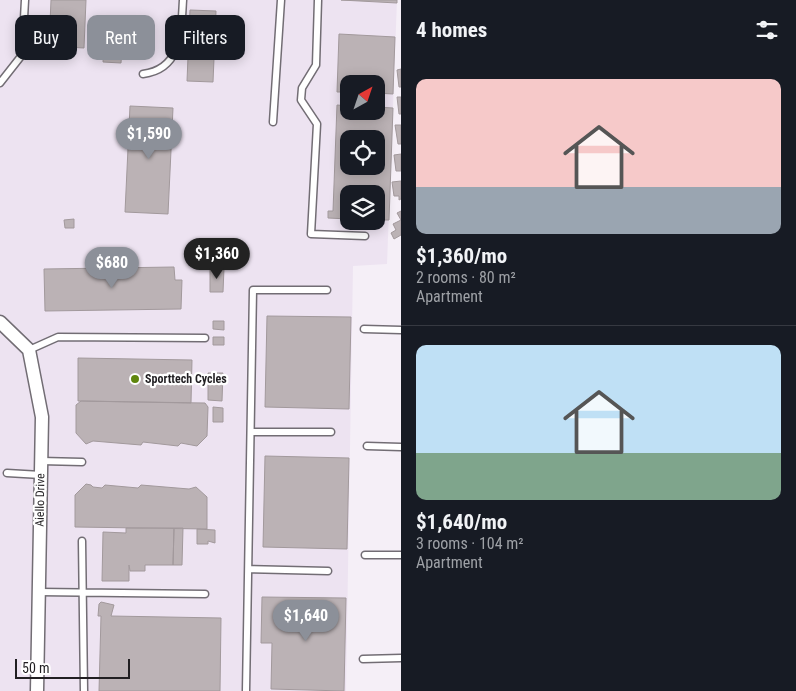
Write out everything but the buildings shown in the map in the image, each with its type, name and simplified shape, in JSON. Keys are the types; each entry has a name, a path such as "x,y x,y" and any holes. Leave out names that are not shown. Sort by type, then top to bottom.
{"street":[{"path":"0,322 29,350"},
{"name":"Aiello Drive","path":"29,350 42,417 37,691"}],"lane":[{"path":"0,82 22,55 26,0"},
{"path":"143,74 157,72 173,58 179,40 183,0"},
{"path":"273,122 281,0"},
{"path":"318,0 316,65 302,88 301,100 317,124 311,234 366,236"},
{"path":"246,691 253,290 327,290"},
{"path":"364,329 401,330"},
{"path":"29,350 58,336 205,338"},
{"path":"251,432 331,432"},
{"path":"367,446 401,446"},
{"path":"41,461 82,462"},
{"path":"7,474 41,475"},
{"path":"82,541 84,691"},
{"path":"365,555 401,555"},
{"path":"249,569 328,571"},
{"path":"39,592 205,594"},
{"path":"363,659 401,658"}],"shaded area":[{"path":"0,0 397,0 387,264 353,266 346,691 0,691"}],"place":[{"name":"Sporttech Cycles","path":"135,379"}]}
